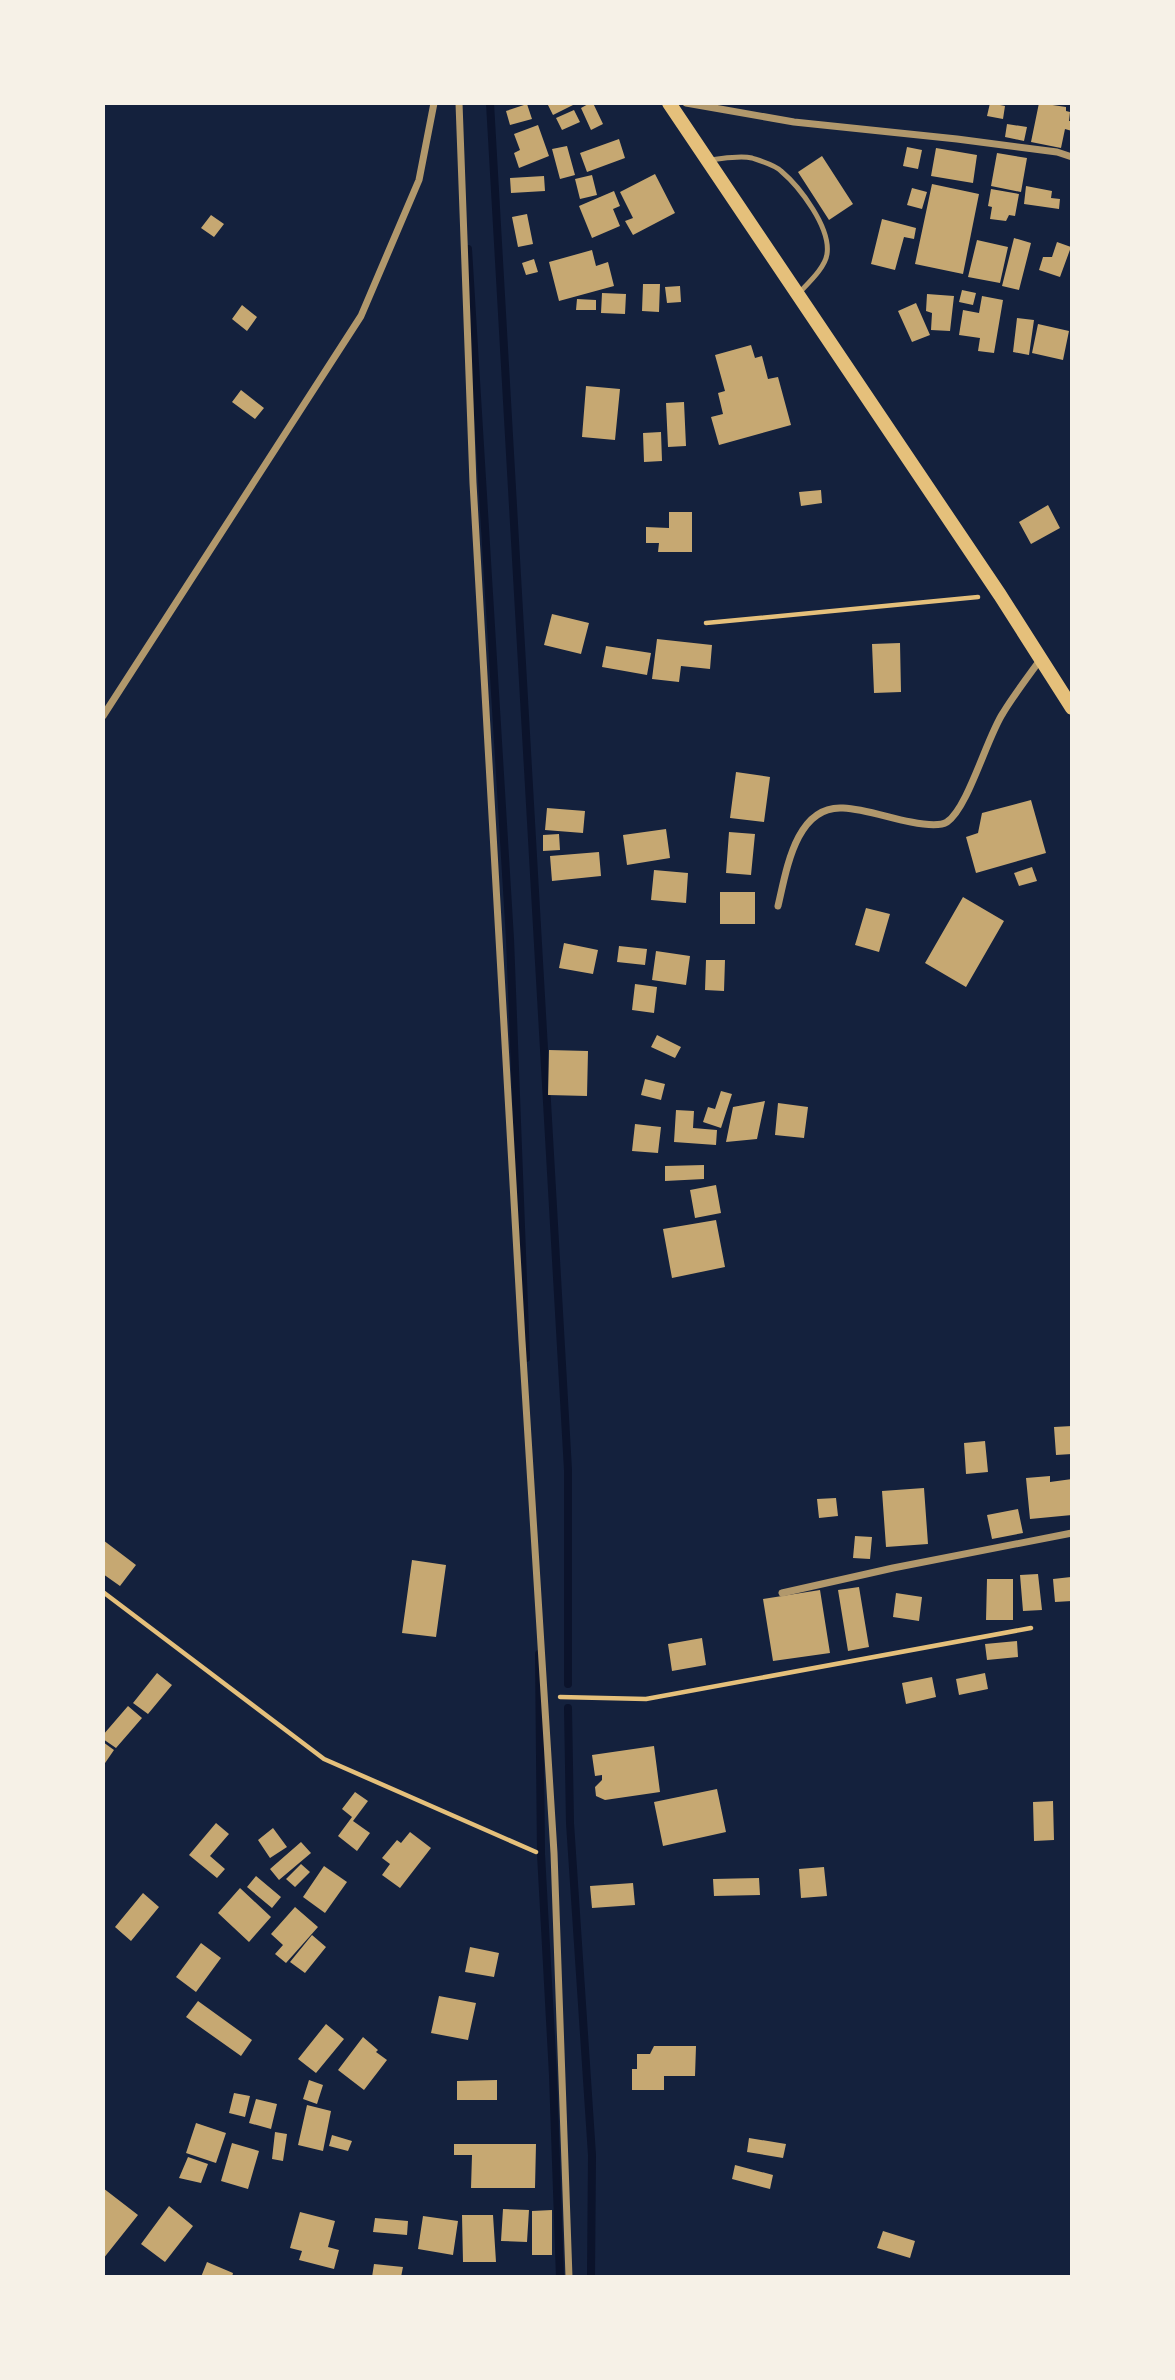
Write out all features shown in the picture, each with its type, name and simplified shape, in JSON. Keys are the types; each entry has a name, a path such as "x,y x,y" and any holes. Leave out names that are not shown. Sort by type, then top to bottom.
{"main road":[{"path":"669,103 1000,595 1072,708"}],"street":[{"path":"103,716 361,316 419,180 433,103"},
{"path":"460,103 473,483 554,1853 569,2277"},
{"path":"686,103 794,122 957,139 1057,152 1072,157"},
{"path":"778,906 792,848 803,829 819,814 842,807 919,824 944,824 950,820 961,804 1002,714 1040,660"},
{"path":"782,1593 1072,1533"}],"lane":[{"path":"706,161 738,156 752,158 780,169 817,215 826,241 827,255 816,275 797,295"}],"path":[{"path":"706,623 1000,595"},
{"path":"103,1592 324,1759 541,1854 554,1853"},
{"path":"545,1697 646,1699 1031,1628"}],"building":[{"path":"547,103 577,103 553,115"},
{"path":"593,103 603,124 591,130 581,108"},
{"path":"990,103 1005,106 1003,119 987,116"},
{"path":"1039,103 1066,107 1066,111 1070,112 1072,131 1065,129 1061,148 1031,142"},
{"path":"527,104 532,119 510,125 506,111"},
{"path":"574,110 580,122 562,130 556,118"},
{"path":"1007,124 1027,127 1024,141 1005,137"},
{"path":"538,125 549,156 519,168 514,153 520,150 514,134"},
{"path":"619,139 625,158 587,172 580,153"},
{"path":"567,146 575,175 560,179 552,149"},
{"path":"907,147 922,150 918,169 903,166"},
{"path":"936,148 977,155 973,183 931,176"},
{"path":"997,153 1027,158 1021,192 991,186"},
{"path":"822,156 853,204 829,220 798,172"},
{"path":"655,174 675,213 633,235 625,221 633,218 620,192"},
{"path":"592,175 597,195 580,199 575,179"},
{"path":"544,176 545,191 511,193 510,178"},
{"path":"932,184 979,194 963,274 915,264"},
{"path":"1026,186 1052,191 1051,198 1060,199 1059,209 1024,204"},
{"path":"912,188 927,192 922,209 907,205"},
{"path":"991,189 1019,194 1015,216 1009,215 1006,221 990,219 992,207 988,206"},
{"path":"614,191 620,206 613,209 620,226 592,238 579,206"},
{"path":"527,214 533,244 518,247 512,217"},
{"path":"211,215 224,224 214,237 201,228"},
{"path":"882,219 916,228 914,239 904,237 895,270 871,264"},
{"path":"1014,238 1031,243 1019,290 1002,286"},
{"path":"977,240 1008,247 1000,283 968,277"},
{"path":"1057,242 1071,247 1060,277 1039,270 1043,257 1052,257"},
{"path":"592,250 596,266 608,262 614,286 559,301 549,262"},
{"path":"534,259 538,272 526,275 522,263"},
{"path":"643,284 660,284 659,312 642,311"},
{"path":"680,286 681,302 667,303 665,287"},
{"path":"962,290 976,293 973,305 959,302"},
{"path":"602,293 626,294 625,314 601,313"},
{"path":"927,294 954,296 950,331 931,330 932,313 926,311"},
{"path":"982,296 1003,300 994,353 978,351 980,338 959,335 963,310 979,313"},
{"path":"577,299 596,300 596,310 576,310"},
{"path":"916,303 930,335 912,342 898,311"},
{"path":"242,305 257,317 247,331 232,319"},
{"path":"1017,318 1034,320 1029,355 1013,352"},
{"path":"1038,324 1069,331 1063,360 1032,353"},
{"path":"751,345 755,358 762,356 768,379 778,377 791,425 719,445 711,417 723,414 718,393 725,391 715,355"},
{"path":"586,386 620,389 615,440 582,437"},
{"path":"241,390 264,408 255,419 232,402"},
{"path":"684,402 686,446 668,447 666,403"},
{"path":"661,432 662,461 644,462 643,433"},
{"path":"821,490 822,503 801,506 799,492"},
{"path":"1048,505 1060,528 1031,544 1019,522"},
{"path":"669,512 692,512 692,552 658,552 659,543 646,543 646,527 669,528"},
{"path":"552,614 589,623 581,654 544,645"},
{"path":"657,639 712,645 710,669 681,666 679,682 652,679"},
{"path":"900,643 901,692 874,693 872,644"},
{"path":"606,646 651,653 647,675 602,667"},
{"path":"736,772 770,777 764,822 730,818"},
{"path":"1031,800 1046,853 976,873 966,837 978,833 982,813"},
{"path":"547,808 585,811 583,833 545,830"},
{"path":"666,829 670,858 627,865 623,835"},
{"path":"729,832 755,834 751,875 726,873"},
{"path":"559,834 560,850 543,851 543,835"},
{"path":"599,852 601,876 552,881 550,856"},
{"path":"1032,867 1037,881 1019,886 1014,873"},
{"path":"654,870 688,873 686,903 651,900"},
{"path":"720,892 755,892 755,924 720,924"},
{"path":"963,897 1004,921 966,987 925,963"},
{"path":"866,908 890,914 879,952 855,945"},
{"path":"564,943 598,950 593,974 559,968"},
{"path":"619,946 647,949 645,965 617,962"},
{"path":"656,951 690,956 686,985 652,980"},
{"path":"706,960 725,960 724,991 705,990"},
{"path":"635,984 657,987 654,1013 632,1010"},
{"path":"657,1035 681,1047 675,1058 651,1047"},
{"path":"549,1050 588,1051 587,1096 548,1095"},
{"path":"645,1079 665,1084 661,1100 641,1095"},
{"path":"721,1091 732,1094 721,1128 703,1122 708,1107 715,1109"},
{"path":"765,1101 757,1139 726,1142 733,1107"},
{"path":"778,1103 808,1107 804,1138 775,1135"},
{"path":"676,1110 694,1111 693,1128 717,1130 716,1145 674,1142"},
{"path":"635,1124 661,1127 658,1153 632,1151"},
{"path":"704,1165 704,1179 665,1181 665,1166"},
{"path":"716,1185 721,1213 695,1218 690,1190"},
{"path":"716,1220 725,1267 672,1278 663,1229"},
{"path":"1072,1426 1072,1454 1056,1455 1054,1427"},
{"path":"985,1441 988,1472 966,1474 964,1443"},
{"path":"1050,1476 1050,1482 1072,1479 1072,1515 1030,1519 1026,1478"},
{"path":"924,1488 928,1544 886,1547 882,1491"},
{"path":"836,1498 838,1516 819,1518 817,1499"},
{"path":"1018,1509 1023,1533 992,1539 987,1515"},
{"path":"855,1536 872,1537 870,1559 853,1558"},
{"path":"103,1540 136,1565 120,1586 103,1574"},
{"path":"412,1560 446,1565 436,1637 402,1633"},
{"path":"1038,1574 1042,1610 1023,1611 1020,1575"},
{"path":"1071,1577 1072,1601 1055,1602 1053,1579"},
{"path":"987,1579 1013,1579 1013,1620 986,1620"},
{"path":"859,1587 869,1647 848,1651 838,1590"},
{"path":"820,1590 830,1653 773,1661 763,1599"},
{"path":"896,1593 922,1597 919,1621 893,1617"},
{"path":"702,1638 706,1665 672,1671 668,1644"},
{"path":"1017,1641 1018,1657 987,1660 985,1644"},
{"path":"157,1673 172,1685 148,1714 133,1703"},
{"path":"985,1673 988,1689 959,1695 956,1679"},
{"path":"932,1677 936,1697 906,1704 902,1683"},
{"path":"128,1706 142,1718 116,1748 103,1739 103,1735"},
{"path":"103,1742 114,1750 103,1766"},
{"path":"654,1746 660,1792 605,1800 596,1796 595,1787 602,1780 602,1775 595,1776 592,1755"},
{"path":"717,1789 726,1832 663,1846 654,1802"},
{"path":"355,1792 368,1801 353,1821 370,1833 357,1851 338,1836 352,1817 342,1809"},
{"path":"1053,1801 1054,1840 1034,1841 1033,1802"},
{"path":"216,1823 229,1834 210,1856 225,1869 217,1878 189,1855"},
{"path":"273,1828 287,1847 270,1858 258,1840"},
{"path":"410,1832 431,1848 400,1888 382,1875 390,1864 382,1858 397,1840 401,1843"},
{"path":"301,1842 311,1853 279,1880 270,1869"},
{"path":"301,1864 310,1872 295,1887 286,1879"},
{"path":"324,1866 347,1882 325,1913 303,1897"},
{"path":"824,1867 827,1896 801,1898 799,1869"},
{"path":"256,1876 281,1897 272,1908 247,1887"},
{"path":"759,1878 760,1895 714,1896 713,1879"},
{"path":"633,1883 635,1905 592,1908 590,1886"},
{"path":"240,1888 271,1917 249,1942 218,1913"},
{"path":"143,1893 159,1907 131,1941 115,1927"},
{"path":"295,1907 318,1927 286,1963 275,1954 283,1945 271,1934"},
{"path":"312,1935 326,1947 305,1973 290,1962"},
{"path":"201,1943 221,1958 196,1992 176,1977"},
{"path":"470,1947 499,1953 494,1977 465,1972"},
{"path":"439,1996 476,2003 468,2040 431,2033"},
{"path":"198,2001 252,2040 241,2056 186,2017"},
{"path":"326,2024 344,2039 316,2073 298,2059"},
{"path":"363,2037 387,2060 364,2090 338,2070"},
{"path":"654,2046 696,2046 695,2076 664,2076 664,2090 632,2090 632,2069 637,2069 637,2054 650,2054"},
{"path":"309,2080 323,2085 317,2104 303,2099"},
{"path":"497,2080 497,2100 457,2100 457,2081"},
{"path":"234,2093 250,2096 245,2117 229,2113"},
{"path":"256,2099 277,2104 271,2129 249,2123"},
{"path":"307,2105 331,2111 323,2151 298,2145"},
{"path":"196,2123 226,2133 216,2163 186,2153"},
{"path":"275,2132 287,2134 283,2161 272,2159"},
{"path":"332,2135 352,2141 348,2151 329,2146"},
{"path":"749,2138 786,2144 783,2158 747,2152"},
{"path":"232,2143 259,2151 248,2189 221,2181"},
{"path":"454,2144 536,2144 535,2188 471,2188 472,2155 454,2155"},
{"path":"188,2157 208,2164 201,2183 179,2178"},
{"path":"735,2165 773,2175 770,2189 732,2179"},
{"path":"103,2188 138,2215 103,2259"},
{"path":"169,2206 193,2226 165,2262 141,2244"},
{"path":"503,2209 529,2210 527,2242 501,2241"},
{"path":"552,2210 552,2255 532,2255 532,2211"},
{"path":"300,2212 335,2221 328,2247 339,2250 334,2269 299,2260 302,2251 290,2248"},
{"path":"462,2215 493,2215 496,2262 463,2262"},
{"path":"423,2216 458,2221 453,2255 418,2249"},
{"path":"375,2218 408,2221 407,2235 373,2232"},
{"path":"883,2231 915,2241 910,2258 877,2248"},
{"path":"207,2262 233,2273 232,2277 201,2277"},
{"path":"374,2264 403,2267 401,2277 372,2277"}],"waterway":[{"path":"490,103 568,1470 568,1684"},
{"path":"468,249 510,939 526,1358"},
{"path":"539,1654 541,1854 560,2277"},
{"path":"568,1708 570,1823 592,2155 591,2277"}]}
